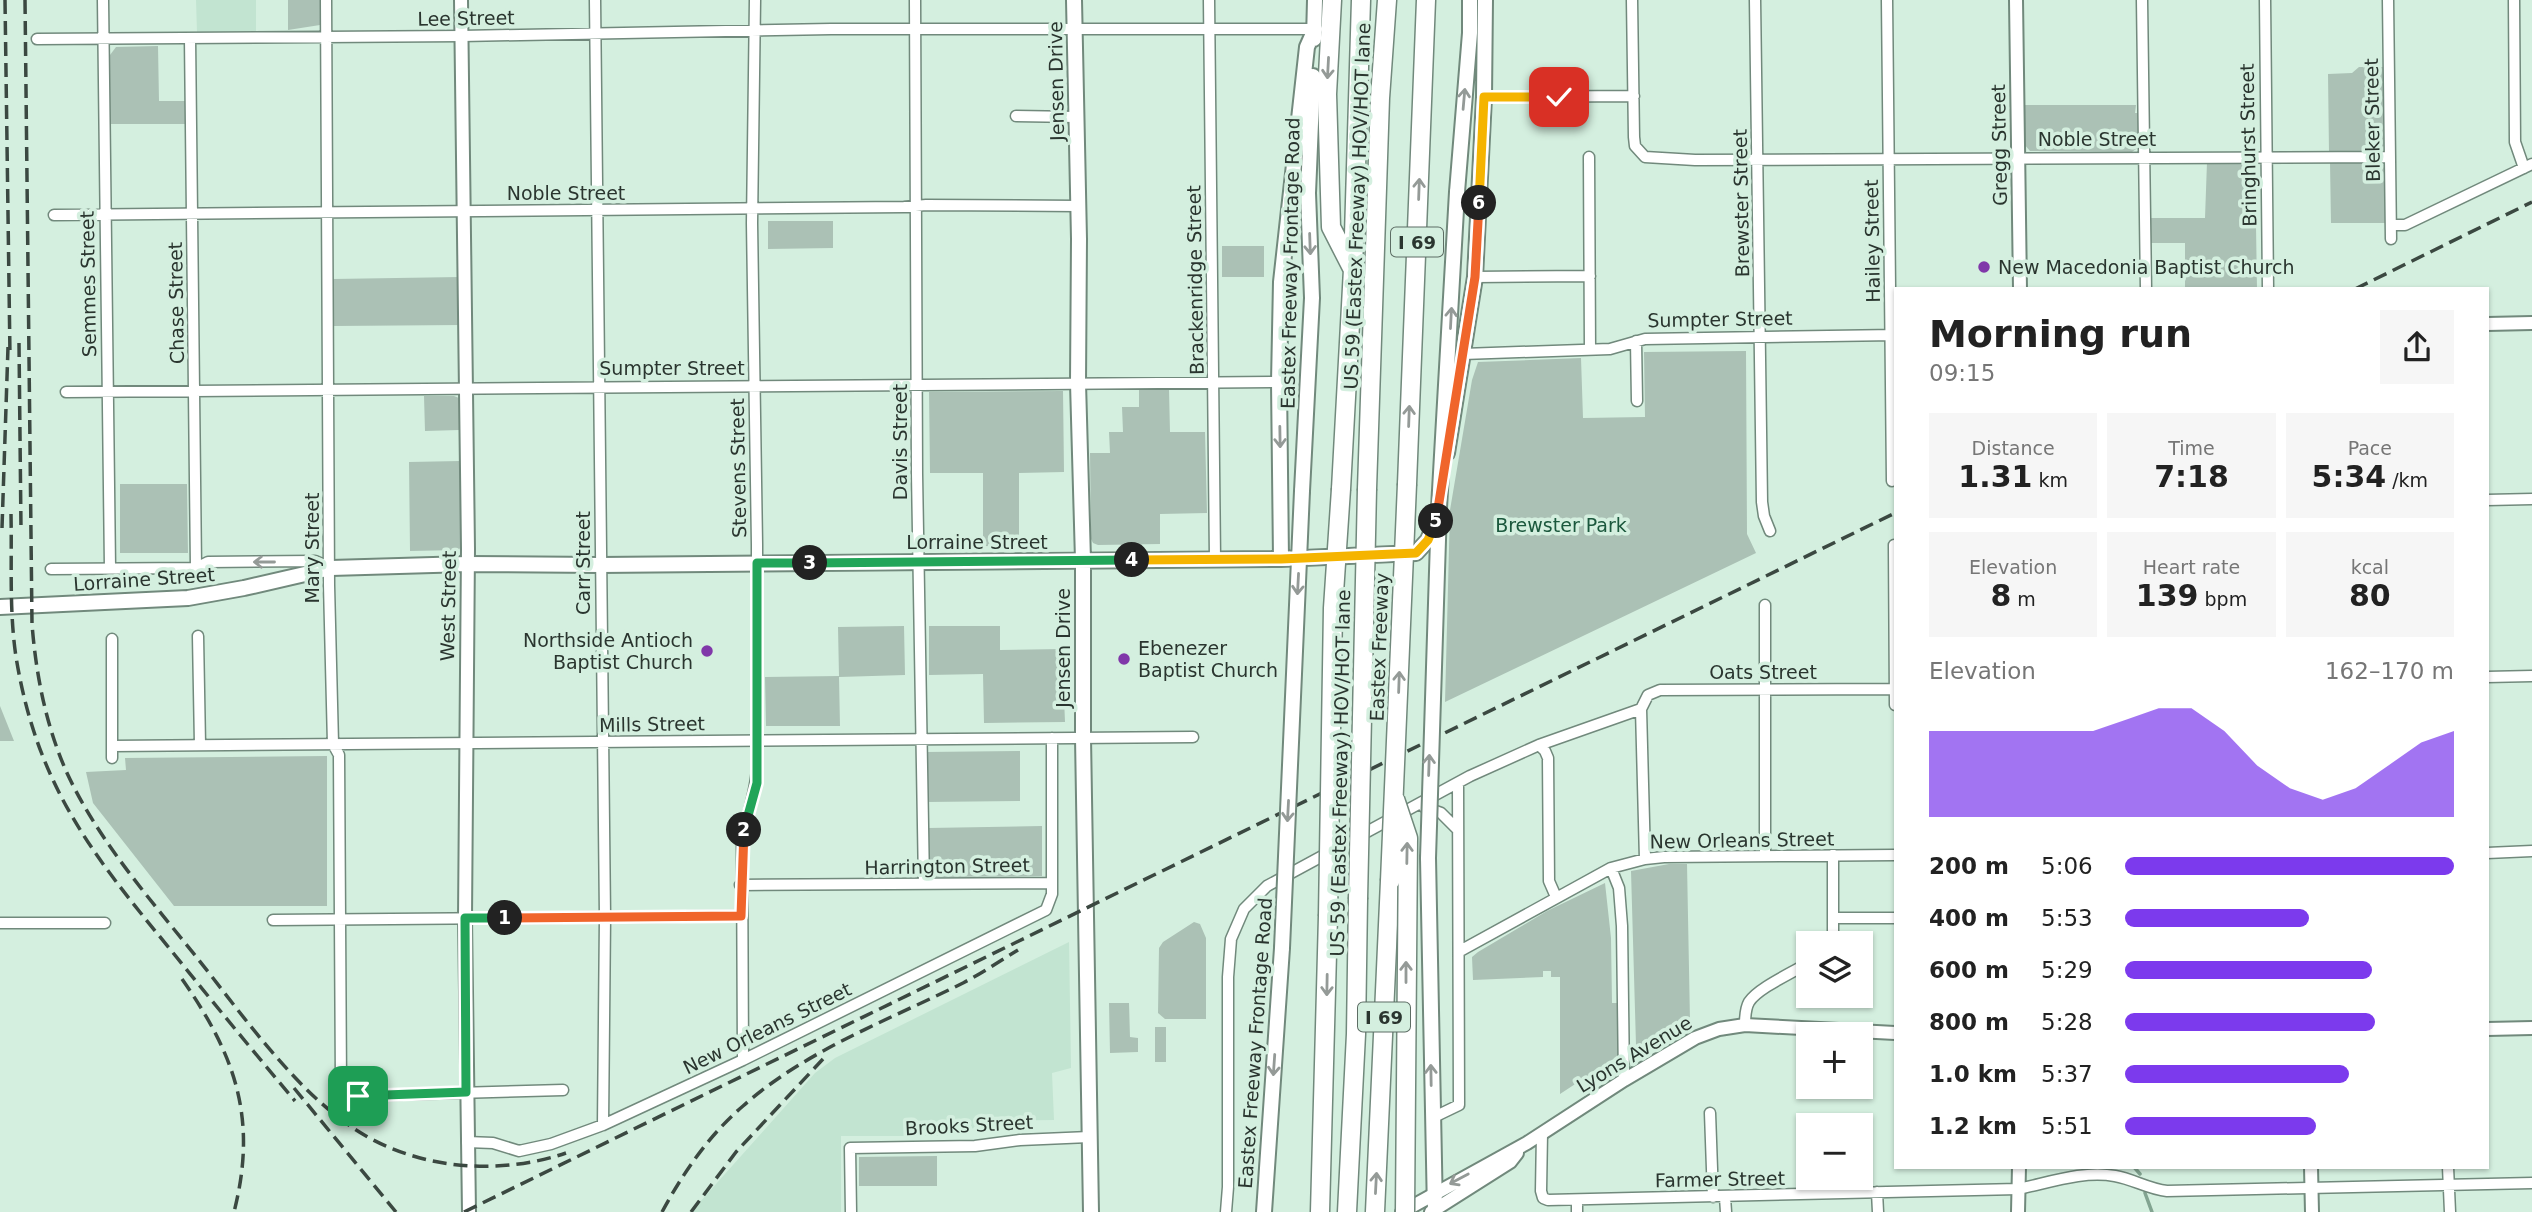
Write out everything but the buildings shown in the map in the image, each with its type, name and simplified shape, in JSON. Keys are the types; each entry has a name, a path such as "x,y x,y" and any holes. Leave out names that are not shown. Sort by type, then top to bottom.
{"highway":[{"path":"1332,0 1327,94 1331,228 1353,269"},
{"path":"1320,1212 1333,608 1353,269 1361,0"},
{"name":"US 59 (Eastex Freeway) HOV/HOT lane","path":"1347,1212 1356,1034 1367,489 1380,98 1387,0"},
{"name":"Eastex Freeway","path":"1375,1212 1395,799 1426,0"},
{"path":"1395,799 1408,838 1403,1212"}],"main road":[{"name":"Jensen Drive","path":"1074,0 1091,1212"},
{"path":"1281,559 1281,282 1307,47 1315,29 1315,0"},
{"path":"1433,1211 1428,858 1438,522 1470,0"},
{"path":"1463,354 1475,277 1484,97 1485,0"},
{"name":"Eastex Freeway Frontage Road","path":"1264,1212 1282,948 1312,298 1308,193 1315,29"},
{"name":"Lorraine Street","path":"0,607 188,598 331,568 467,564 1281,559 1416,553 1428,540 1437,519 1463,354"}],"street":[{"name":"Semmes Street","path":"103,0 110,568"},
{"name":"Mary Street","path":"326,0 328,390 333,744 339,755 341,1086 345,1093 358,1096 466,1092"},
{"name":"West Street","path":"461,0 467,388 465,918 469,1212"},
{"name":"Carr Street","path":"595,0 605,917 603,1125"},
{"name":"Stevens Street","path":"743,1060 741,845 745,821 757,783 752,209 755,0"},
{"name":"Davis Street","path":"915,0 924,884"},
{"name":"Brackenridge Street","path":"1209,0 1215,559"},
{"path":"1484,97 1633,96 1632,0"},
{"name":"Brewster Street","path":"1755,0 1762,502 1770,531"},
{"name":"Hailey Street","path":"1887,0 1893,335 1892,481"},
{"name":"Gregg Street","path":"2016,0 2020,287"},
{"path":"2142,0 2146,287"},
{"name":"Bringhurst Street","path":"2266,0 2268,287"},
{"name":"Bleker Street","path":"2388,0 2391,239"},
{"path":"2391,225 2405,225 2528,166 2515,142 2514,0"},
{"name":"Lee Street","path":"37,39 755,31 1315,29"},
{"name":"Chase Street","path":"190,38 196,568"},
{"name":"Noble Street","path":"1633,96 1634,137 1639,152 1654,159 2389,157"},
{"path":"1016,116 1076,117"},
{"path":"1589,157 1590,350"},
{"name":"Noble Street","path":"54,215 597,211 926,205 1078,206"},
{"path":"1475,277 1590,276"},
{"path":"2489,324 2532,323"},
{"name":"Sumpter Street","path":"1463,354 1610,349 1645,339 1893,335"},
{"path":"1636,341 1637,401"},
{"name":"Sumpter Street","path":"66,392 1279,382"},
{"path":"2489,500 2532,499"},
{"name":"Lorraine Street","path":"51,569 196,568 208,562 316,561 331,568"},
{"path":"1765,605 1765,855"},
{"path":"198,636 200,745"},
{"path":"112,639 112,758"},
{"path":"2489,677 2532,676"},
{"name":"Oats Street","path":"1539,745 1641,709 1648,695 1660,690 1894,689"},
{"path":"1641,709 1645,859"},
{"name":"Mills Street","path":"112,746 1193,737"},
{"name":"Harrington Street","path":"740,885 1052,883 1052,738"},
{"path":"1539,745 1548,758 1549,881 1556,897"},
{"name":"Eastex Freeway Frontage Road","path":"1226,1212 1228,977 1231,939 1244,909 1267,886 1458,784 1539,745"},
{"path":"1432,1118 1459,1105 1458,784"},
{"path":"1418,805 1441,813 1458,830"},
{"path":"2489,853 2532,851"},
{"path":"1833,855 1833,931"},
{"name":"New Orleans Street","path":"1460,951 1611,868 1645,859 1894,855"},
{"path":"1611,868 1619,888 1622,926 1623,1080"},
{"name":"New Orleans Street","path":"467,1142 493,1143 519,1151 551,1144 603,1125 743,1060 1046,910 1052,894 1052,883"},
{"path":"273,920 741,916"},
{"path":"1834,918 1894,918"},
{"path":"0,923 105,923"},
{"path":"1745,1025 1749,1002 1760,992 1796,970"},
{"name":"Lyons Avenue","path":"1403,1212 1527,1143 1623,1080 1695,1038 1719,1029 1745,1025 1894,1033"},
{"path":"2489,1029 2532,1028"},
{"path":"466,1092 563,1090"},
{"path":"1710,1113 1713,1197"},
{"name":"Farmer Street","path":"1542,1133 1543,1198 1548,1200 2018,1189 2092,1175 2114,1176 2167,1191 2532,1183"},
{"name":"Brooks Street","path":"851,1212 850,1148 975,1146 1020,1140 1089,1137"},
{"name":"Lyons Avenue","path":"1433,1211 1510,1162 1527,1143"},
{"path":"2018,1212 2019,1169"},
{"path":"2311,1169 2312,1212"},
{"path":"2448,1169 2450,1212"},
{"path":"1877,1192 1878,1212"},
{"path":"1725,1197 1726,1212"},
{"path":"1577,1200 1577,1212"}],"shaded area":[{"path":"196,0 256,0 256,32 197,32"},
{"path":"1069,942 1071,1068 1052,1073 1054,1120 989,1121 967,1131 953,1132 946,1136 841,1136 841,1212 691,1212 815,1073 835,1058"}],"green space":[{"path":"288,0 321,0 320,25 288,30"},
{"path":"158,46 159,101 187,101 186,124 109,124 110,55 116,47"},
{"path":"2359,67 2383,67 2384,146 2376,153 2329,153 2328,74 2352,73"},
{"path":"2023,105 2136,105 2135,113 2139,113 2140,146 2132,152 2030,151 2024,144"},
{"path":"2207,162 2255,162 2257,287 2185,287 2185,243 2150,243 2150,218 2205,218"},
{"path":"2330,162 2380,162 2384,165 2386,223 2331,223"},
{"path":"768,221 833,221 833,248 768,249"},
{"path":"1222,246 1264,246 1264,277 1222,277"},
{"path":"460,277 461,325 334,326 333,279"},
{"name":"Brewster Park","path":"1746,351 1747,534 1756,553 1445,702 1450,510 1472,380 1478,362 1581,358 1583,418 1645,417 1644,352"},
{"path":"1139,390 1169,390 1170,432 1205,432 1207,513 1160,514 1160,544 1098,545 1091,539 1090,453 1110,453 1109,432 1123,432 1122,407 1139,407"},
{"path":"1063,391 1064,472 1019,473 1019,547 983,546 983,473 930,473 929,392"},
{"path":"424,396 459,398 459,430 425,431"},
{"path":"460,461 459,550 410,551 409,462"},
{"path":"120,484 187,484 188,553 120,553"},
{"path":"904,626 905,675 839,677 840,726 766,726 765,677 839,676 838,627"},
{"path":"929,626 1000,626 1000,650 1062,649 1065,722 984,723 983,674 929,675"},
{"path":"0,706 14,741 0,741"},
{"path":"1020,751 1020,801 927,802 926,752"},
{"path":"327,756 327,906 174,906 93,803 86,772 126,770 125,758"},
{"path":"1042,826 1042,876 931,877 928,873 928,828"},
{"path":"1669,864 1687,864 1690,1021 1657,1041 1636,1045 1631,871"},
{"path":"1605,883 1611,938 1612,1003 1617,1003 1618,1056 1560,1094 1560,977 1551,977 1551,971 1543,971 1543,977 1473,980 1472,957 1547,911"},
{"path":"1194,922 1200,924 1206,938 1206,1019 1165,1019 1158,1013 1159,948 1163,942"},
{"path":"1109,1003 1129,1003 1130,1037 1138,1038 1138,1052 1110,1053"},
{"path":"1155,1027 1166,1027 1166,1062 1155,1062"},
{"path":"937,1156 937,1186 859,1186 859,1157"}],"waterway":[{"path":"2136,1169 2140,1174"},
{"path":"2145,1193 2152,1212"}],"railway":[{"path":"5,0 10,356"},
{"path":"25,0 32,624 43,700 67,773 94,823 144,892 275,1056 319,1101 342,1120 389,1147 413,1156 464,1166 516,1164 566,1153"},
{"path":"2359,287 2532,202"},
{"path":"19,343 21,528"},
{"path":"2,528 8,347"},
{"path":"464,1212 1894,513"},
{"path":"11,514 12,603 16,657 25,702 53,780 71,815 116,881 295,1101"},
{"path":"662,1212 708,1142 731,1117 768,1086 821,1052 963,983 1018,950"},
{"path":"182,979 216,1034 237,1089 243,1147 241,1178 234,1212"},
{"path":"691,1212 736,1152 823,1059"},
{"path":"294,1088 396,1212"}],"place":[{"name":"New Macedonia Baptist Church","path":"1984,267"},
{"name":"Northside Antioch Baptist Church","path":"707,651"},
{"name":"Ebenezer Baptist Church","path":"1124,659"}],"route":[{"path":"358,1096 466,1092 465,918 741,916 741,845 745,821 757,783 757,563 1281,559 1416,553 1428,540 1437,519 1475,277 1484,97 1559,97"}]}
